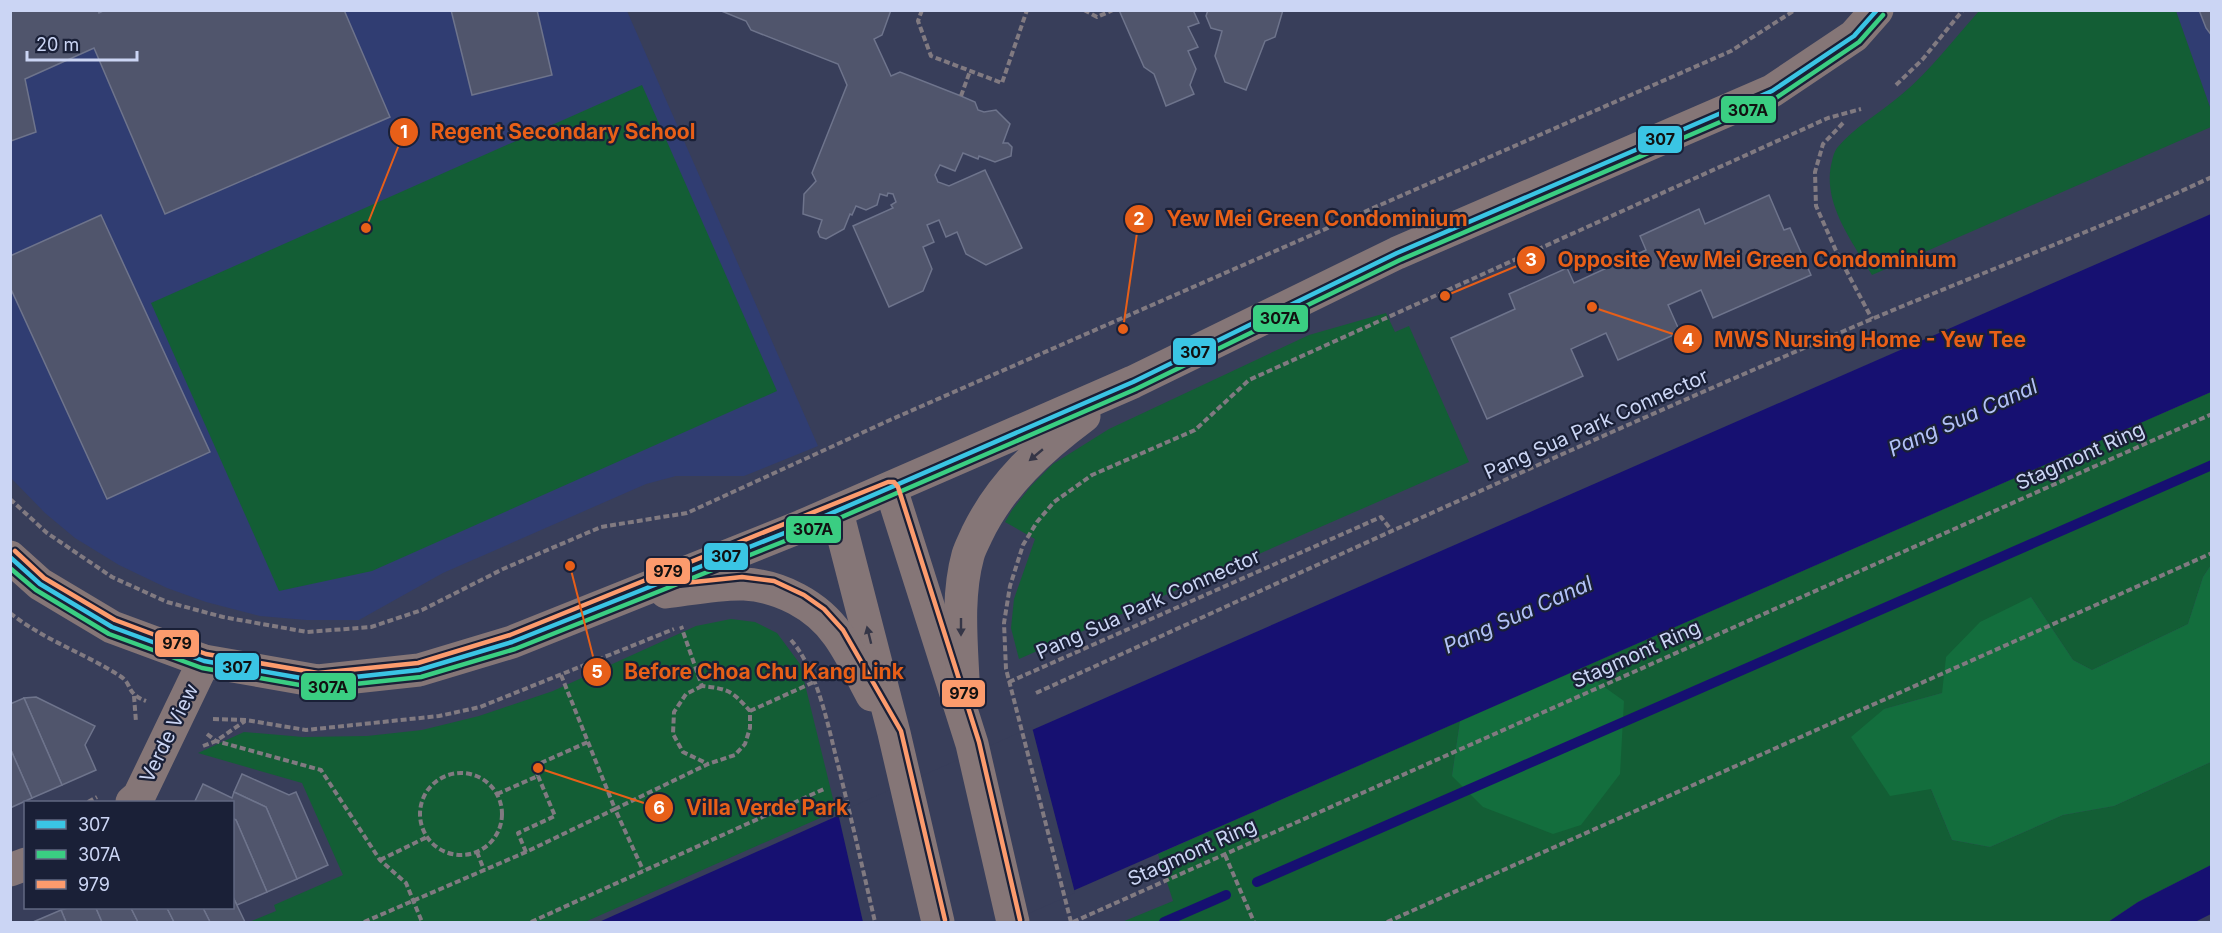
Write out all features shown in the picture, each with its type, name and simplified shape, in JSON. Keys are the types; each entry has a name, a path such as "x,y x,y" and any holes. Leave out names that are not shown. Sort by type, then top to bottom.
{"street":[{"path":"10,557 40,584 112,627 204,661 318,681 419,670 512,642 837,512 1133,382 1397,253 1772,91 1854,36 1877,10"},
{"path":"968,733 961,627 962,588 968,553 981,525 997,499 1025,465 1063,432 1133,382"},
{"path":"891,489 968,733 1013,922"},
{"path":"837,512 894,732 938,922"},
{"path":"626,597 742,584 772,588 800,601 820,615 837,634 894,732"},
{"name":"Verde View","path":"133,801 139,795 204,661"}],"path":[{"path":"922,10 918,21 931,56 1002,83 1027,10"},
{"path":"1084,10 1097,17 1113,10"},
{"path":"10,499 47,533 112,577 158,598 223,617 307,632 371,627 422,610 503,569 600,527 687,513 890,420 1731,51 1795,10"},
{"path":"1896,85 1922,60 1963,10"},
{"path":"961,96 970,71"},
{"path":"1072,922 1006,669 1004,623 1010,586 1023,545 1037,522 1054,502 1092,475 1195,430 1249,380 1828,118 1861,109"},
{"path":"1843,123 1823,144 1815,172 1816,206 1837,253 1872,319"},
{"name":"Pang Sua Park Connector","path":"1036,693 1392,531 1872,319 2156,203 2211,177"},
{"name":"Stagmont Ring","path":"1072,922 2211,414"},
{"name":"Pang Sua Park Connector","path":"1009,682 1381,517 1392,531"},
{"path":"1387,922 2211,552"},
{"path":"10,613 31,629 123,677 134,696 180,713 216,741 321,770 380,860 405,884 422,922"},
{"path":"681,626 702,686"},
{"path":"788,637 804,659 829,729 875,922"},
{"path":"561,675 643,870"},
{"path":"750,711 814,682"},
{"path":"364,922 526,852 708,764 735,755 745,744 750,728 750,711 739,698 726,689 702,686 686,694 674,712 674,734 683,753 708,764"},
{"path":"195,749 216,741 246,720"},
{"path":"526,852 518,833 555,816 534,766 588,742"},
{"path":"467,773 484,780 497,794 502,810 500,828 491,843 477,852 459,855 441,850 427,837 421,819 423,800 432,784 448,774 467,773"},
{"path":"497,794 538,777"},
{"path":"531,922 824,789"},
{"path":"380,860 427,837"},
{"path":"477,852 484,870"},
{"path":"1225,855 1254,922"}],"shaded area":[{"path":"10,11 627,11 818,446 744,476 676,476 646,484 443,573 359,620 306,620 260,616 206,602 167,588 119,565 75,538 45,513 11,478"},
{"path":"2176,11 2211,11 2211,110"}],"green space":[{"path":"1979,11 2176,11 2211,110 2211,127 1872,275 1840,221 1835,206 1830,176 1834,153 1851,133 1922,76"},
{"path":"642,85 777,391 372,571 279,591 151,303"},
{"path":"1386,313 1395,332 1409,326 1469,462 1019,659 1011,628 1014,599 1035,539 1005,522 1031,486 1053,464 1109,429 1309,335"},
{"path":"2211,392 2211,565 2203,577 2188,624 2092,670 2073,660 2031,597 1942,693 1884,709 1931,789 1952,840 1990,847 2063,815 2114,806 2211,762 2211,865 2138,902 2108,922 1122,922 1173,901 1158,854 1460,721 1452,776 1624,702 1579,669"},
{"path":"2211,565 2211,762 2114,806 2063,815 1990,847 1952,840 1931,789 1890,796 1851,737 1884,709 1942,693 1946,657 1980,622 2031,597 2073,660 2092,670 2188,624 2203,577"},
{"path":"731,619 755,622 777,633 800,664 836,811 585,922 249,922 276,911 274,905 343,875 302,783 198,753 244,732 303,737 367,736 422,730 479,716 553,691 696,626"},
{"path":"1579,669 1624,701 1620,774 1581,825 1553,834 1483,807 1452,776 1460,721"}],"water":[{"name":"Pang Sua Canal","path":"2211,214 2211,392 1002,922 599,922 945,768"},
{"path":"2211,865 2211,914 2195,922 2108,922 2138,902"}],"pier":[{"path":"1032,727 1075,893 1010,922 863,922 838,813"}],"building":[{"path":"10,10 98,10 99,13 105,10 344,10 390,117 165,214 94,48 25,79 36,132 11,141"},
{"path":"451,10 537,10 552,75 472,95"},
{"path":"719,10 891,10 882,35 874,39 891,76 900,72 975,102 978,110 984,112 996,110 1010,124 1003,143 1008,143 1012,147 1011,156 995,162 963,153 955,171 940,165 935,175 938,182 949,186 985,170 1022,248 986,265 966,254 957,232 946,237 939,220 927,225 934,242 923,247 932,269 923,291 889,307 853,226 893,208 891,205 896,202 893,194 888,193 887,196 880,194 877,205 866,210 856,206 844,229 826,239 820,237 818,232 822,220 803,214 804,194 816,181 812,173 847,85 838,64 751,30 746,21"},
{"path":"1119,10 1193,10 1199,23 1188,27 1198,47 1188,51 1196,69 1190,85 1194,94 1166,106 1154,74 1144,67"},
{"path":"1208,10 1283,10 1275,37 1265,41 1246,90 1225,82 1215,56 1222,31 1211,28 1206,16"},
{"path":"2199,10 2212,10 2212,36 2206,28"},
{"path":"1769,195 1784,230 1790,228 1811,275 1713,318 1701,290 1668,305 1680,332 1618,360 1606,333 1571,349 1583,376 1487,419 1451,338 1515,309 1509,294 1567,268 1574,283 1646,250 1640,236 1699,209 1705,224"},
{"path":"101,215 210,452 107,499 10,287 10,256"},
{"path":"36,697 95,726 85,745 96,770 62,785 24,698"},
{"path":"24,698 62,785 32,798 10,748 10,704"},
{"path":"10,748 32,798 10,808"},
{"path":"242,774 289,795 296,792 328,865 297,879 266,807 234,792"},
{"path":"203,784 232,798 234,792 266,807 297,879 267,892 234,819 234,801 195,801"},
{"path":"234,819 267,892 237,905 234,899"},
{"path":"234,899 245,922 210,922 204,909 234,909"},
{"path":"96,909 102,922 66,922 61,910"},
{"path":"96,909 132,909 138,922 102,922"},
{"path":"132,909 168,909 174,922 138,922"},
{"path":"168,909 204,909 210,922 174,922"},
{"path":"61,910 66,922 33,922"}],"waterway":[{"path":"1257,882 2212,465"},
{"path":"1164,922 1226,895"}],"transit line":[{"name":"307","path":"10,557 40,584 112,627 204,661 318,681 419,670 512,642 802,526 1133,382 1397,253 1772,91 1854,36 1877,10"},
{"name":"307A","path":"10,568 36,590 109,634 202,668 317,688 421,677 515,649 805,533 1136,389 1400,260 1776,98 1859,42 1883,15"},
{"name":"979","path":"15,551 44,578 115,620 206,654 318,673 418,663 510,635 888,482 894,482 898,487 979,742 1020,920"},
{"name":"979","path":"675,584 742,577 774,581 804,595 824,609 843,630 901,731 945,920"}],"place":[{"name":"Regent Secondary School","path":"366,228"},
{"name":"Opposite Yew Mei Green Condominium","path":"1445,296"},
{"name":"MWS Nursing Home - Yew Tee","path":"1592,307"},
{"name":"Yew Mei Green Condominium","path":"1123,329"},
{"name":"Before Choa Chu Kang Link","path":"570,566"},
{"name":"Villa Verde Park","path":"538,768"}]}
